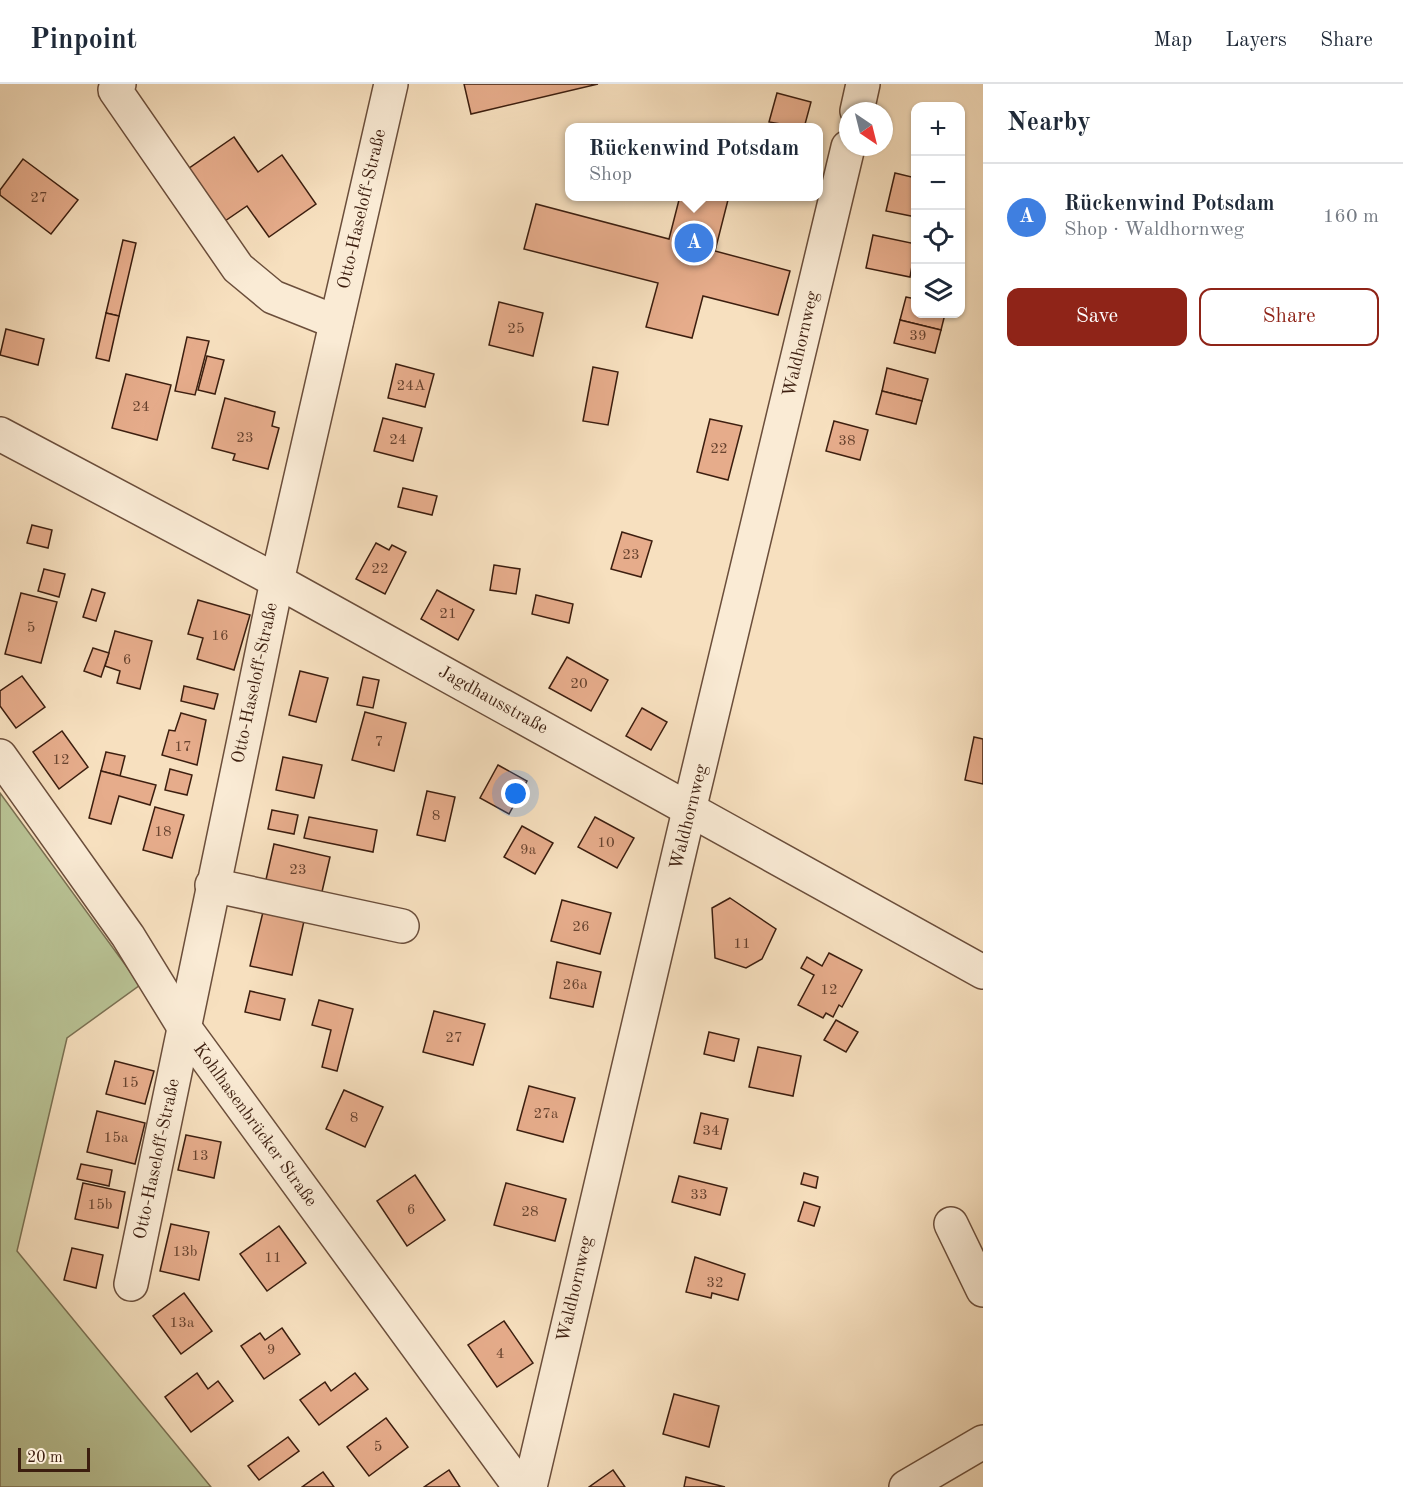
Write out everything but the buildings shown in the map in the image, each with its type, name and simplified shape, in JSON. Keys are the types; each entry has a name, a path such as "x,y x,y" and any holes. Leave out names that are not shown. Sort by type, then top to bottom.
{"street":[{"path":"119,84 114,90 238,268 273,297 336,322"},
{"name":"Otto-Haseloff-Straße","path":"131,1284 276,581 391,84"},
{"path":"859,102 863,84"},
{"name":"Waldhornweg","path":"530,1487 619,1098 691,809 846,156"},
{"name":"Jagdhausstraße","path":"0,434 276,581 983,972"},
{"name":"Kohlhasenbrücker Straße","path":"0,756 128,936 184,1027 519,1487"},
{"path":"212,885 402,926"},
{"path":"951,1224 983,1290"},
{"path":"906,1487 983,1442"}],"green space":[{"path":"0,793 140,985 67,1038 17,1251 211,1487 0,1487"}],"place":[{"name":"Rückenwind Potsdam","path":"694,243"}]}
